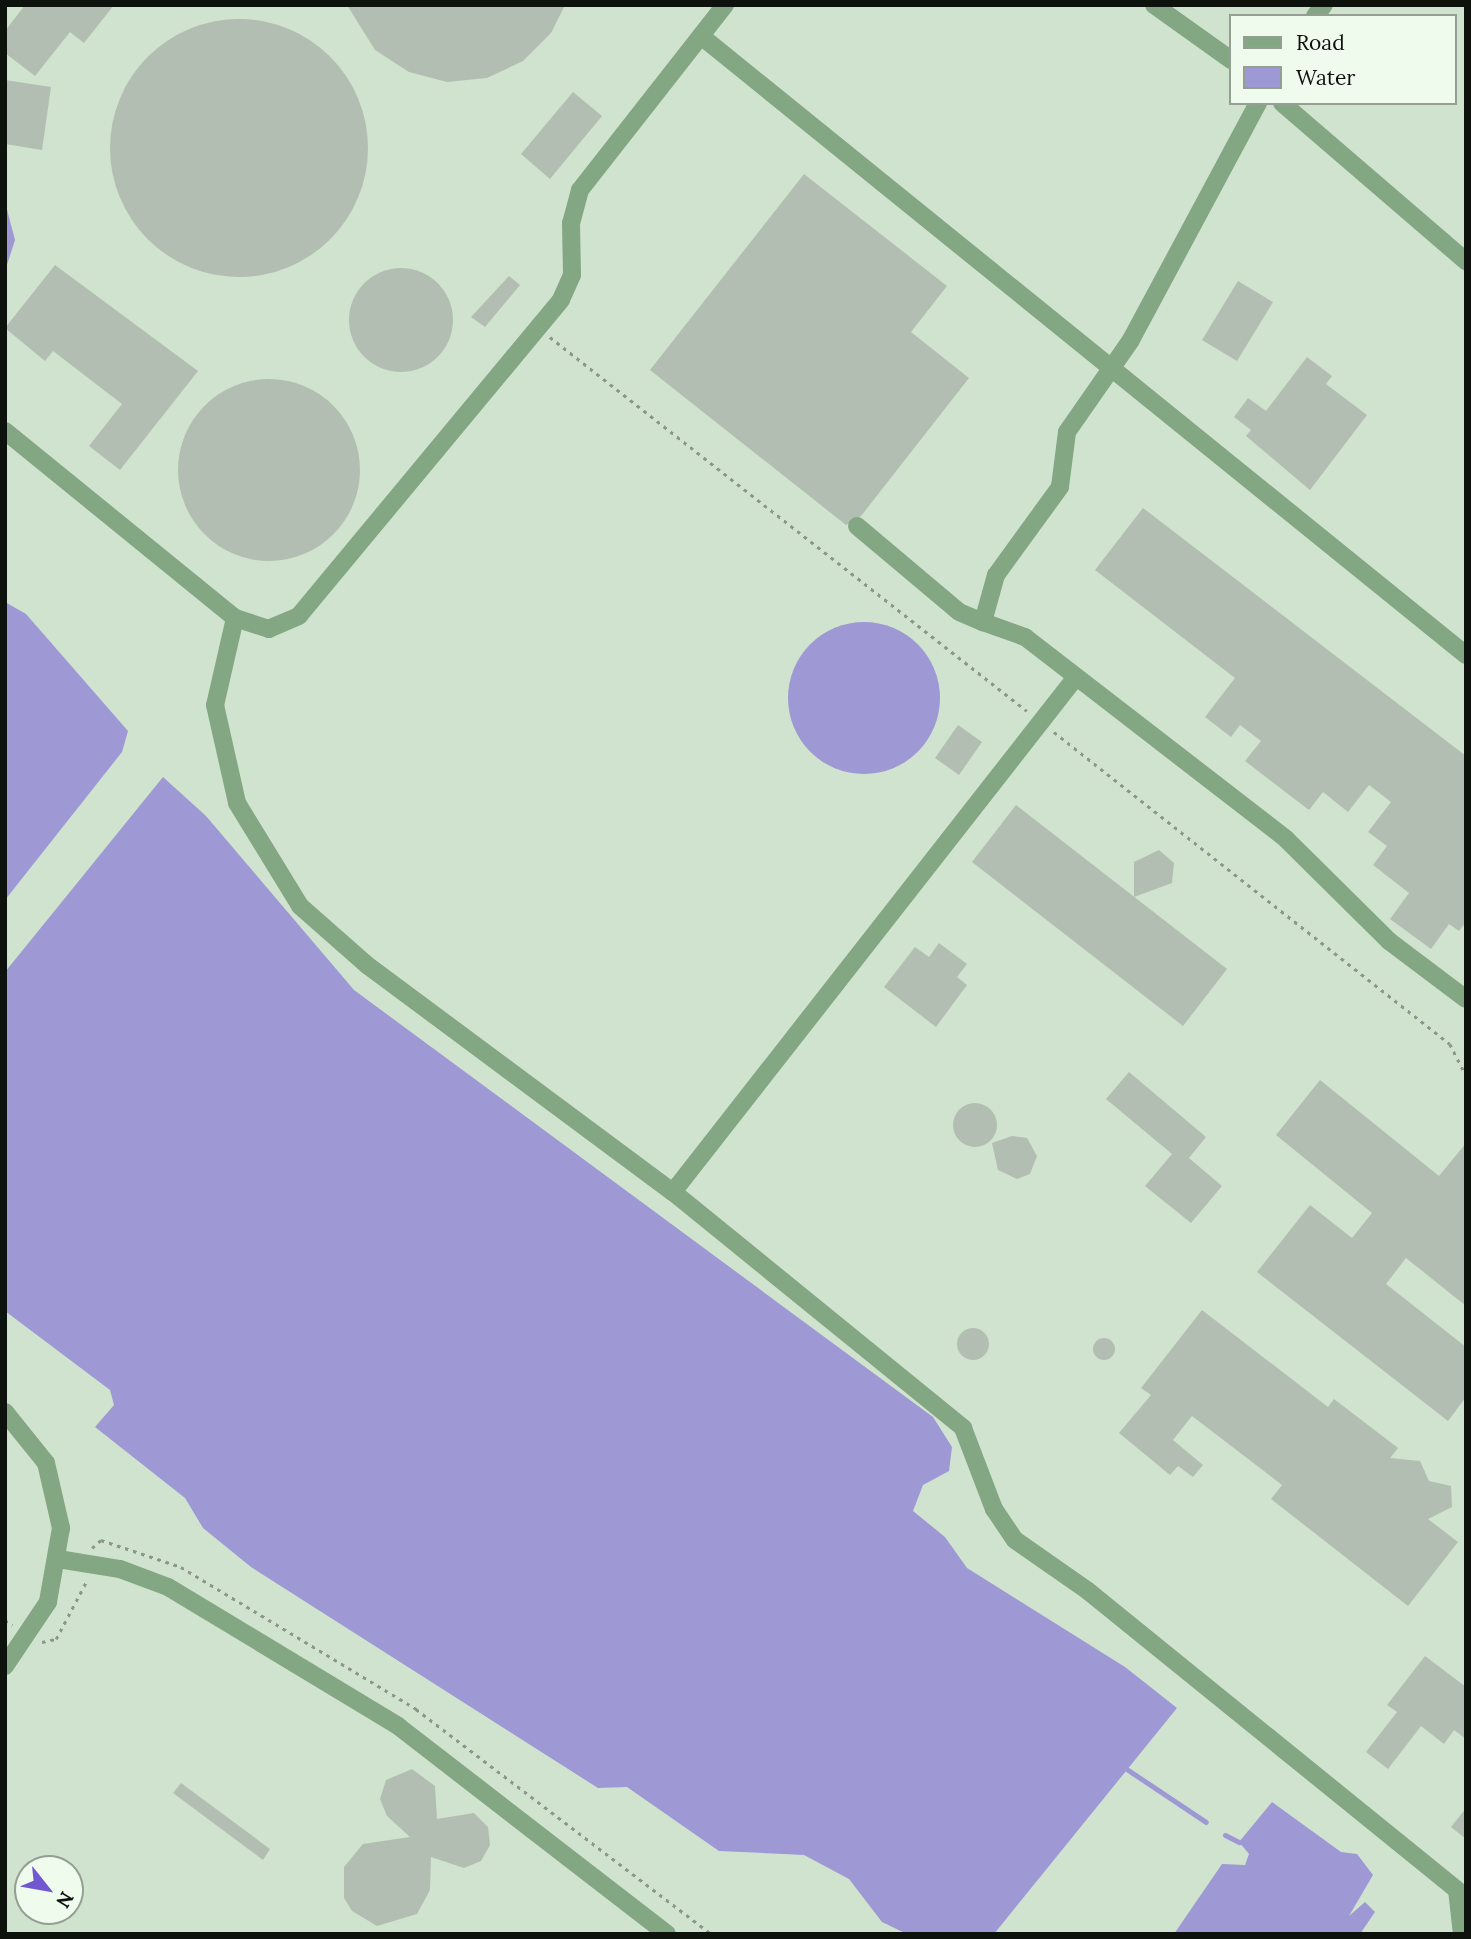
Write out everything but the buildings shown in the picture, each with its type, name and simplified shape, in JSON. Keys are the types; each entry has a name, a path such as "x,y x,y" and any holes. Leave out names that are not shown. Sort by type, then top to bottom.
{"street":[{"path":"5,431 235,618 269,629 299,615 570,286 571,223 580,190 725,5"},
{"path":"1154,5 1230,59"},
{"path":"701,36 1115,366 1466,655"},
{"path":"983,622 996,575 1060,487 1067,432 1115,366 1257,105"},
{"path":"1285,105 1466,261"},
{"path":"857,526 959,612 1025,638 1286,839 1389,941 1466,999"},
{"path":"235,618 216,681 222,754 251,834 300,905 367,965 673,1192 963,1428 994,1509 1015,1540 1088,1591 1457,1890 1462,1934"},
{"path":"673,1192 1076,677"},
{"path":"5,1412 37,1448 52,1480 58,1559 48,1602 5,1665"},
{"path":"58,1559 120,1569 168,1587 398,1726 667,1934"}],"path":[{"path":"537,328 1450,1044 1466,1076"}],"shaded area":[{"path":"5,5 1466,5 1466,1934 5,1934"}],"water":[{"path":"5,202 15,240 5,271"},
{"path":"5,602 26,614 128,731 122,752 5,900"},
{"path":"864,622 893,628 918,644 934,669 940,698 934,727 918,752 893,768 864,774 835,768 810,752 794,727 788,698 794,669 810,644 835,628"},
{"path":"163,777 206,816 354,990 933,1417 952,1447 949,1471 923,1485 913,1511 945,1537 967,1568 1125,1667 1177,1708 994,1934 907,1934 882,1922 849,1879 804,1855 719,1851 627,1787 598,1788 251,1567 203,1528 185,1498 95,1427 114,1405 110,1390 5,1311 5,972"},
{"path":"1272,1802 1341,1852 1357,1854 1373,1875 1349,1916 1365,1902 1375,1912 1360,1934 1174,1934 1222,1864 1245,1865 1249,1854 1239,1842"}],"waterway":[{"path":"1125,1768 1206,1822"},
{"path":"1225,1835 1239,1842"}]}
